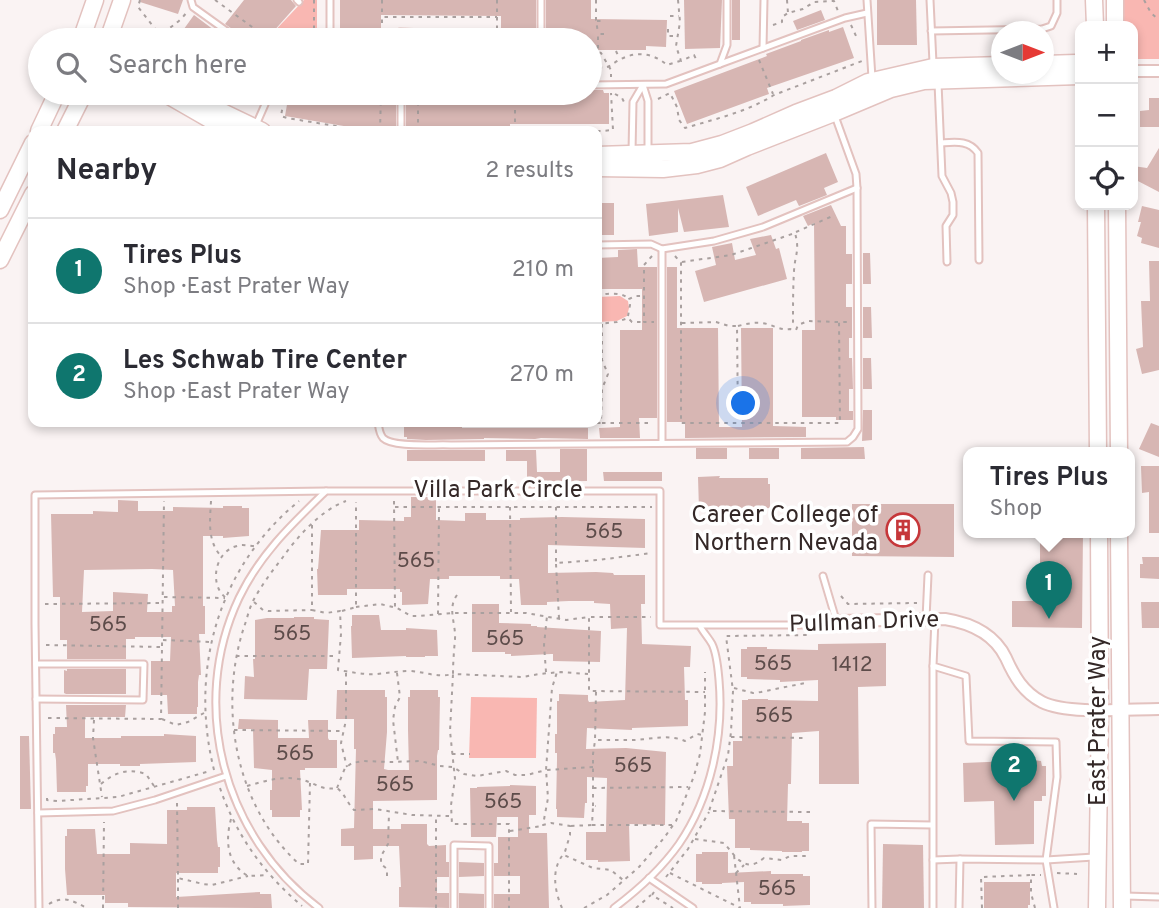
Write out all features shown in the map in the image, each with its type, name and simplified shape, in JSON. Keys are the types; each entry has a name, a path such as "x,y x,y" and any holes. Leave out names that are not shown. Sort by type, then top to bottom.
{"street":[{"path":"89,28 95,0"},
{"path":"112,28 122,0"},
{"path":"1094,0 1094,21"},
{"path":"1115,0 1115,21"},
{"path":"1054,64 1075,64"},
{"path":"602,155 642,159 663,169 697,165 720,159 891,89 924,81 936,74 991,66"},
{"path":"1138,71 1159,71"},
{"path":"602,167 692,152 722,144 867,75 1075,76"},
{"path":"41,126 51,105"},
{"path":"68,126 78,105"},
{"path":"185,105 221,126"},
{"path":"209,105 249,126"},
{"path":"0,210 28,154"},
{"path":"0,260 28,204"},
{"path":"1096,210 1098,447"},
{"path":"1116,210 1119,447"},
{"name":"East Prater Way","path":"1097,908 1099,538"},
{"name":"East Prater Way","path":"1119,538 1122,902"},
{"name":"Pullman Drive","path":"814,630 837,621 959,621 985,633 1000,648 1019,684 1041,702 1066,709 1159,709"}],"lane":[{"path":"330,0 330,28"},
{"path":"541,0 541,28"},
{"path":"720,64 727,45 727,0"},
{"path":"763,48 764,0"},
{"path":"867,0 867,75"},
{"path":"930,0 942,176 953,202 953,215 946,226 947,262"},
{"path":"931,31 1042,29 1051,26 1057,13 1058,0"},
{"path":"192,3 224,28"},
{"path":"602,85 666,84 867,12"},
{"path":"642,159 648,101 643,85"},
{"path":"642,159 633,102 643,85"},
{"path":"258,126 266,105"},
{"path":"401,105 401,126"},
{"path":"379,427 380,435 386,440 398,443 451,445 847,442 853,438 858,429 857,188 856,174 834,113"},
{"path":"941,143 962,142 972,146 978,153 979,260"},
{"path":"602,244 651,244 663,248 714,241 763,227 857,188"},
{"path":"662,443 663,248"},
{"path":"39,908 35,495 326,491"},
{"path":"319,908 300,894 268,859 240,811 226,776 217,735 216,679 229,621 244,589 266,553 290,524 326,491"},
{"name":"Villa Park Circle","path":"326,491 660,491 660,625 699,626"},
{"path":"928,575 927,603 931,619 933,666 933,908"},
{"path":"823,576 837,621"},
{"path":"614,908 649,878 677,846 708,786 717,744 720,696 713,645 699,626"},
{"name":"Pullman Drive","path":"699,626 814,630"},
{"path":"36,664 144,664 143,700 36,699"},
{"path":"933,666 965,676 969,741 1056,742 1057,777 1046,860 1054,908"},
{"path":"38,813 113,811 226,776"},
{"path":"872,908 871,824 932,825"},
{"path":"454,908 454,845 489,846 489,908"},
{"path":"933,860 1097,857"},
{"path":"959,908 960,859"},
{"path":"649,878 693,908"},
{"path":"1122,902 1159,897"}],"path":[{"path":"140,0 138,7 155,28"},
{"path":"216,0 254,28"},
{"path":"314,0 314,28"},
{"path":"382,0 382,28"},
{"path":"497,0 497,28"},
{"path":"596,0 597,28"},
{"path":"678,0 680,16 676,46 681,61"},
{"path":"787,0 788,13"},
{"path":"1144,0 1151,13 1159,20"},
{"path":"773,26 782,22 782,16 803,9 813,1 836,1 838,12"},
{"path":"822,1 824,6"},
{"path":"169,28 182,19 192,3"},
{"path":"670,16 680,16"},
{"path":"382,17 497,17"},
{"path":"591,23 604,21"},
{"path":"851,24 856,36 862,37"},
{"path":"668,29 668,36 676,36"},
{"path":"616,51 620,59"},
{"path":"756,51 774,95"},
{"path":"862,53 867,75"},
{"path":"602,67 609,67 620,59 640,54 650,54 667,65 694,55 699,65"},
{"path":"602,55 609,67"},
{"path":"654,103 670,93 677,107 678,120 685,128 746,109 774,95 863,61"},
{"path":"602,131 613,130 611,85"},
{"path":"611,93 622,98 624,111"},
{"path":"283,105 281,116 336,126"},
{"path":"380,126 381,105"},
{"path":"418,105 418,126"},
{"path":"515,105 515,126"},
{"path":"644,322 644,265 663,248 681,262 731,255 835,215"},
{"path":"790,329 793,322 794,265 798,252 794,233"},
{"path":"681,262 681,423 840,423 839,322"},
{"path":"602,295 625,295 630,305 628,318"},
{"path":"629,299 644,296"},
{"path":"628,318 638,323 662,322"},
{"path":"602,324 628,318"},
{"path":"681,323 716,322 737,326 761,323 784,330 796,330 798,325 808,321 857,321"},
{"path":"793,322 798,325"},
{"path":"737,326 738,423"},
{"path":"602,360 608,374 602,387"},
{"path":"602,423 662,423"},
{"path":"356,497 356,607"},
{"path":"161,719 164,498"},
{"path":"211,498 210,532 216,551 222,557"},
{"path":"47,788 47,800 103,799 214,770 206,733 205,713 206,670 211,642 226,598 240,569 280,516 303,498"},
{"path":"310,783 308,864 299,864 269,831 246,786 233,730 232,702 236,656 253,601 265,580 293,542 312,524 348,500"},
{"path":"395,607 394,507 653,507"},
{"path":"438,614 439,507"},
{"path":"510,507 511,613"},
{"path":"556,507 559,618"},
{"path":"312,524 312,610"},
{"path":"226,598 216,586 216,574 222,557 228,549 236,546 255,546"},
{"path":"556,563 653,552"},
{"path":"457,595 452,601 455,636 450,731 454,779 452,824 509,824 509,908"},
{"path":"841,596 848,604 927,603"},
{"path":"163,597 226,598"},
{"path":"253,601 268,611 326,612 380,604 395,607 411,616 511,613 566,620 589,617 653,617"},
{"path":"44,604 163,603"},
{"path":"340,611 338,670 375,674 397,671 430,673 442,677 453,674 523,677 546,673 589,674"},
{"path":"546,673 544,645 547,616"},
{"path":"589,617 589,691 705,692"},
{"path":"810,812 709,811 728,755 730,737 733,687 726,636 814,630"},
{"path":"162,640 211,642"},
{"path":"44,664 45,645 162,647"},
{"path":"236,656 339,656"},
{"path":"346,671 346,720 341,743 347,767"},
{"path":"397,671 400,697 393,720 398,762"},
{"path":"543,825 548,798 546,770 552,688 557,673"},
{"path":"584,908 624,881 673,825 700,754 705,673"},
{"path":"733,687 754,693 805,683"},
{"path":"592,825 596,691"},
{"path":"46,699 46,718 161,719 176,725 205,713"},
{"path":"94,719 93,738 103,799"},
{"path":"233,730 344,731"},
{"path":"595,740 676,737 685,741 697,734 703,734"},
{"path":"730,737 806,738"},
{"path":"451,754 470,754"},
{"path":"337,788 347,767 363,761 420,761 453,767 464,774 477,776 506,771 515,775 527,775 546,770 593,767"},
{"path":"100,785 120,772 128,771 146,774 155,787"},
{"path":"246,786 277,778 300,779 327,790 337,788 344,793 347,803 354,810 375,809 412,815 451,816"},
{"path":"217,780 232,818 251,852 283,890 304,908"},
{"path":"593,788 689,787"},
{"path":"177,802 178,908"},
{"path":"387,876 387,869 381,864 381,856 387,844 389,811"},
{"path":"436,816 436,908"},
{"path":"232,818 227,843 230,854 235,865 248,876"},
{"path":"103,908 104,819"},
{"path":"509,831 551,823 575,827 673,825"},
{"path":"562,908 557,898 555,872 559,859 564,855 570,826"},
{"path":"694,839 724,843 745,865"},
{"path":"564,855 593,867 611,870 624,881"},
{"path":"734,855 740,908"},
{"path":"736,873 745,865 754,864 764,858 782,860 790,856 807,856"},
{"path":"670,873 740,908"},
{"path":"982,908 981,877 1077,874"},
{"path":"178,878 212,885 248,876 270,875"},
{"path":"1031,875 1031,893 1035,908"},
{"path":"636,908 659,886"},
{"path":"652,895 673,908"},
{"path":"48,908 48,905 61,899 87,908"}],"shaded area":[{"path":"304,0 317,0 317,28 277,28"},
{"path":"1121,0 1159,0 1159,59 1138,59 1138,21 1121,21"},
{"path":"620,296 628,301 627,316 617,321 602,322 602,297"},
{"path":"471,697 537,698 536,758 469,758"}],"building":[{"path":"183,0 178,14 140,2"},
{"path":"244,0 291,0 296,6 276,28 231,28 225,24"},
{"path":"340,0 536,0 536,28 501,28 501,16 381,15 381,28 340,28"},
{"path":"546,0 591,0 591,19 667,20 666,47 602,50 602,28 546,28"},
{"path":"684,0 722,0 720,48 685,49"},
{"path":"732,0 740,0 740,40 732,40"},
{"path":"877,0 916,0 917,45 877,45"},
{"path":"821,10 825,20 797,30 793,21"},
{"path":"194,15 211,28 185,28"},
{"path":"843,27 854,58 767,88 769,94 687,124 674,91 767,56 766,54 801,40"},
{"path":"602,90 609,93 609,124 406,126 406,105 602,105"},
{"path":"1149,98 1159,98 1159,127 1140,127 1140,111 1149,110"},
{"path":"287,105 396,105 396,126 344,126 285,116"},
{"path":"1159,148 1159,192 1138,181 1138,167 1147,168"},
{"path":"826,153 838,182 824,188 827,195 799,206 796,200 758,216 746,187"},
{"path":"723,195 729,227 684,232 678,208 678,232 649,236 646,204"},
{"path":"602,203 614,203 614,235 602,235"},
{"path":"831,205 841,226 846,226 846,254 852,254 852,284 846,284 846,307 852,307 849,358 852,358 853,389 849,389 849,411 853,411 853,420 802,417 802,330 815,330 814,223 808,226 803,216"},
{"path":"1142,206 1159,210 1159,248 1141,243 1142,238 1137,236"},
{"path":"771,235 776,249 779,248 787,279 704,302 695,271 716,265 712,247 732,243 735,260 756,255 750,239"},
{"path":"637,249 638,267 657,267 657,418 639,418 640,438 600,438 599,428 620,427 620,330 642,330 642,289 602,289 602,258 618,257 618,250"},
{"path":"863,253 870,253 871,284 863,284"},
{"path":"1149,261 1159,261 1159,370 1142,374 1136,349 1143,347 1141,301 1150,301"},
{"path":"667,267 677,267 677,328 718,328 719,427 742,427 741,328 773,328 773,426 806,427 806,437 685,438 685,422 667,422"},
{"path":"863,307 871,307 872,338 863,338"},
{"path":"863,358 871,358 872,389 863,389"},
{"path":"863,410 872,410 872,440 862,441"},
{"path":"1151,423 1159,426 1159,457 1139,449"},
{"path":"404,427 588,428 588,439 426,440 404,437"},
{"path":"864,447 865,459 801,459 801,448"},
{"path":"696,448 727,448 727,459 696,459"},
{"path":"749,448 779,448 779,459 749,459"},
{"path":"560,449 587,449 587,481 527,482 527,461 506,461 506,450 536,450 537,472 560,472"},
{"path":"407,450 485,450 485,461 407,461"},
{"path":"1141,466 1159,466 1159,533 1149,533 1149,492 1142,493"},
{"path":"603,472 662,472 662,481 604,481"},
{"path":"720,476 719,478 768,478 770,508 699,510 698,477"},
{"path":"411,497 436,497 436,520 465,521 465,513 486,513 486,520 562,517 645,519 645,548 548,545 548,573 645,575 645,604 641,604 642,644 691,646 690,667 684,667 688,726 632,730 587,728 586,749 626,748 666,752 665,825 629,824 630,861 586,860 586,832 606,832 607,778 587,777 584,818 557,817 556,809 555,734 559,694 588,695 589,702 625,700 627,628 611,629 610,604 569,601 547,602 547,605 521,605 519,579 500,579 500,576 449,576 449,579 430,579 428,604 402,605 400,589 347,589 347,595 318,595 317,569 321,530 359,530 359,520 404,521 404,517 411,517"},
{"path":"118,500 138,501 138,511 173,511 173,507 249,508 249,536 203,536 205,634 199,634 201,675 198,682 197,714 168,714 167,695 151,695 151,661 170,661 171,637 126,639 126,659 67,659 67,640 60,640 60,597 53,597 51,514 118,512","holes":["84,570 173,570 175,606 172,606 172,612 147,612 148,594 113,592 113,611 82,612"]},
{"name":"Career College of Northern Nevada","path":"852,504 954,504 954,557 852,556"},
{"path":"1040,538 1083,538 1082,628 1012,627 1012,601 1036,601 1036,570 1040,570"},
{"path":"1142,557 1159,557 1159,579 1140,578"},
{"path":"1141,602 1159,602 1159,628 1142,628"},
{"path":"472,604 499,604 499,623 601,631 600,662 553,661 553,654 511,656 505,652 472,652"},
{"path":"352,615 379,615 381,630 437,630 438,656 352,658"},
{"path":"294,617 329,620 327,669 309,669 307,700 244,699 245,676 254,677 255,620"},
{"path":"886,643 886,686 858,687 859,784 819,784 819,731 792,733 787,821 809,823 809,851 735,848 735,819 729,819 727,766 733,766 733,741 742,741 742,700 818,701 818,680 780,682 741,677 741,649 767,647 818,650 818,644"},
{"path":"126,669 126,694 66,694 64,670"},
{"path":"337,690 385,690 387,732 384,769 409,770 410,690 438,690 437,800 373,801 373,829 401,829 401,824 427,824 427,844 446,845 449,877 437,877 437,893 449,893 449,908 399,907 399,846 373,846 373,859 354,860 354,846 341,846 341,829 354,828 356,749 354,719 336,719"},
{"path":"66,705 126,705 125,717 85,717 85,738 164,734 196,736 196,762 140,766 88,764 86,792 57,792 53,734 55,727 67,727"},
{"path":"239,719 278,720 278,738 309,738 308,720 328,720 328,738 337,740 337,768 300,770 300,817 272,817 272,770 254,768 253,729 238,729"},
{"path":"20,736 29,736 31,809 20,809"},
{"path":"1041,761 1042,766 1046,766 1046,796 1042,796 1042,801 1034,801 1034,844 995,845 994,801 964,802 963,763"},
{"path":"536,786 536,815 529,815 529,833 547,833 549,908 494,908 494,894 520,894 520,876 494,876 494,863 498,863 498,837 518,837 518,817 497,817 496,837 471,837 470,788"},
{"path":"187,807 215,807 220,867 218,873 176,873 176,897 260,892 271,894 272,908 128,907 128,903 105,903 105,895 67,895 67,829 95,829 97,854 130,854 130,843 167,844 167,810 187,810"},
{"path":"883,844 923,845 924,908 882,908"},
{"path":"728,852 728,873 771,871 771,874 810,876 810,905 751,904 744,902 744,882 696,882 696,854"},
{"path":"459,862 484,863 484,876 459,877"},
{"path":"984,882 1030,882 1030,905 1028,908 984,908"},
{"path":"459,893 484,894 484,908 459,908"}],"place":[{"name":"Career College of Northern Nevada","path":"903,530"},
{"name":"Tires Plus","path":"1049,619"},
{"name":"Les Schwab Tire Center","path":"1014,801"}]}
